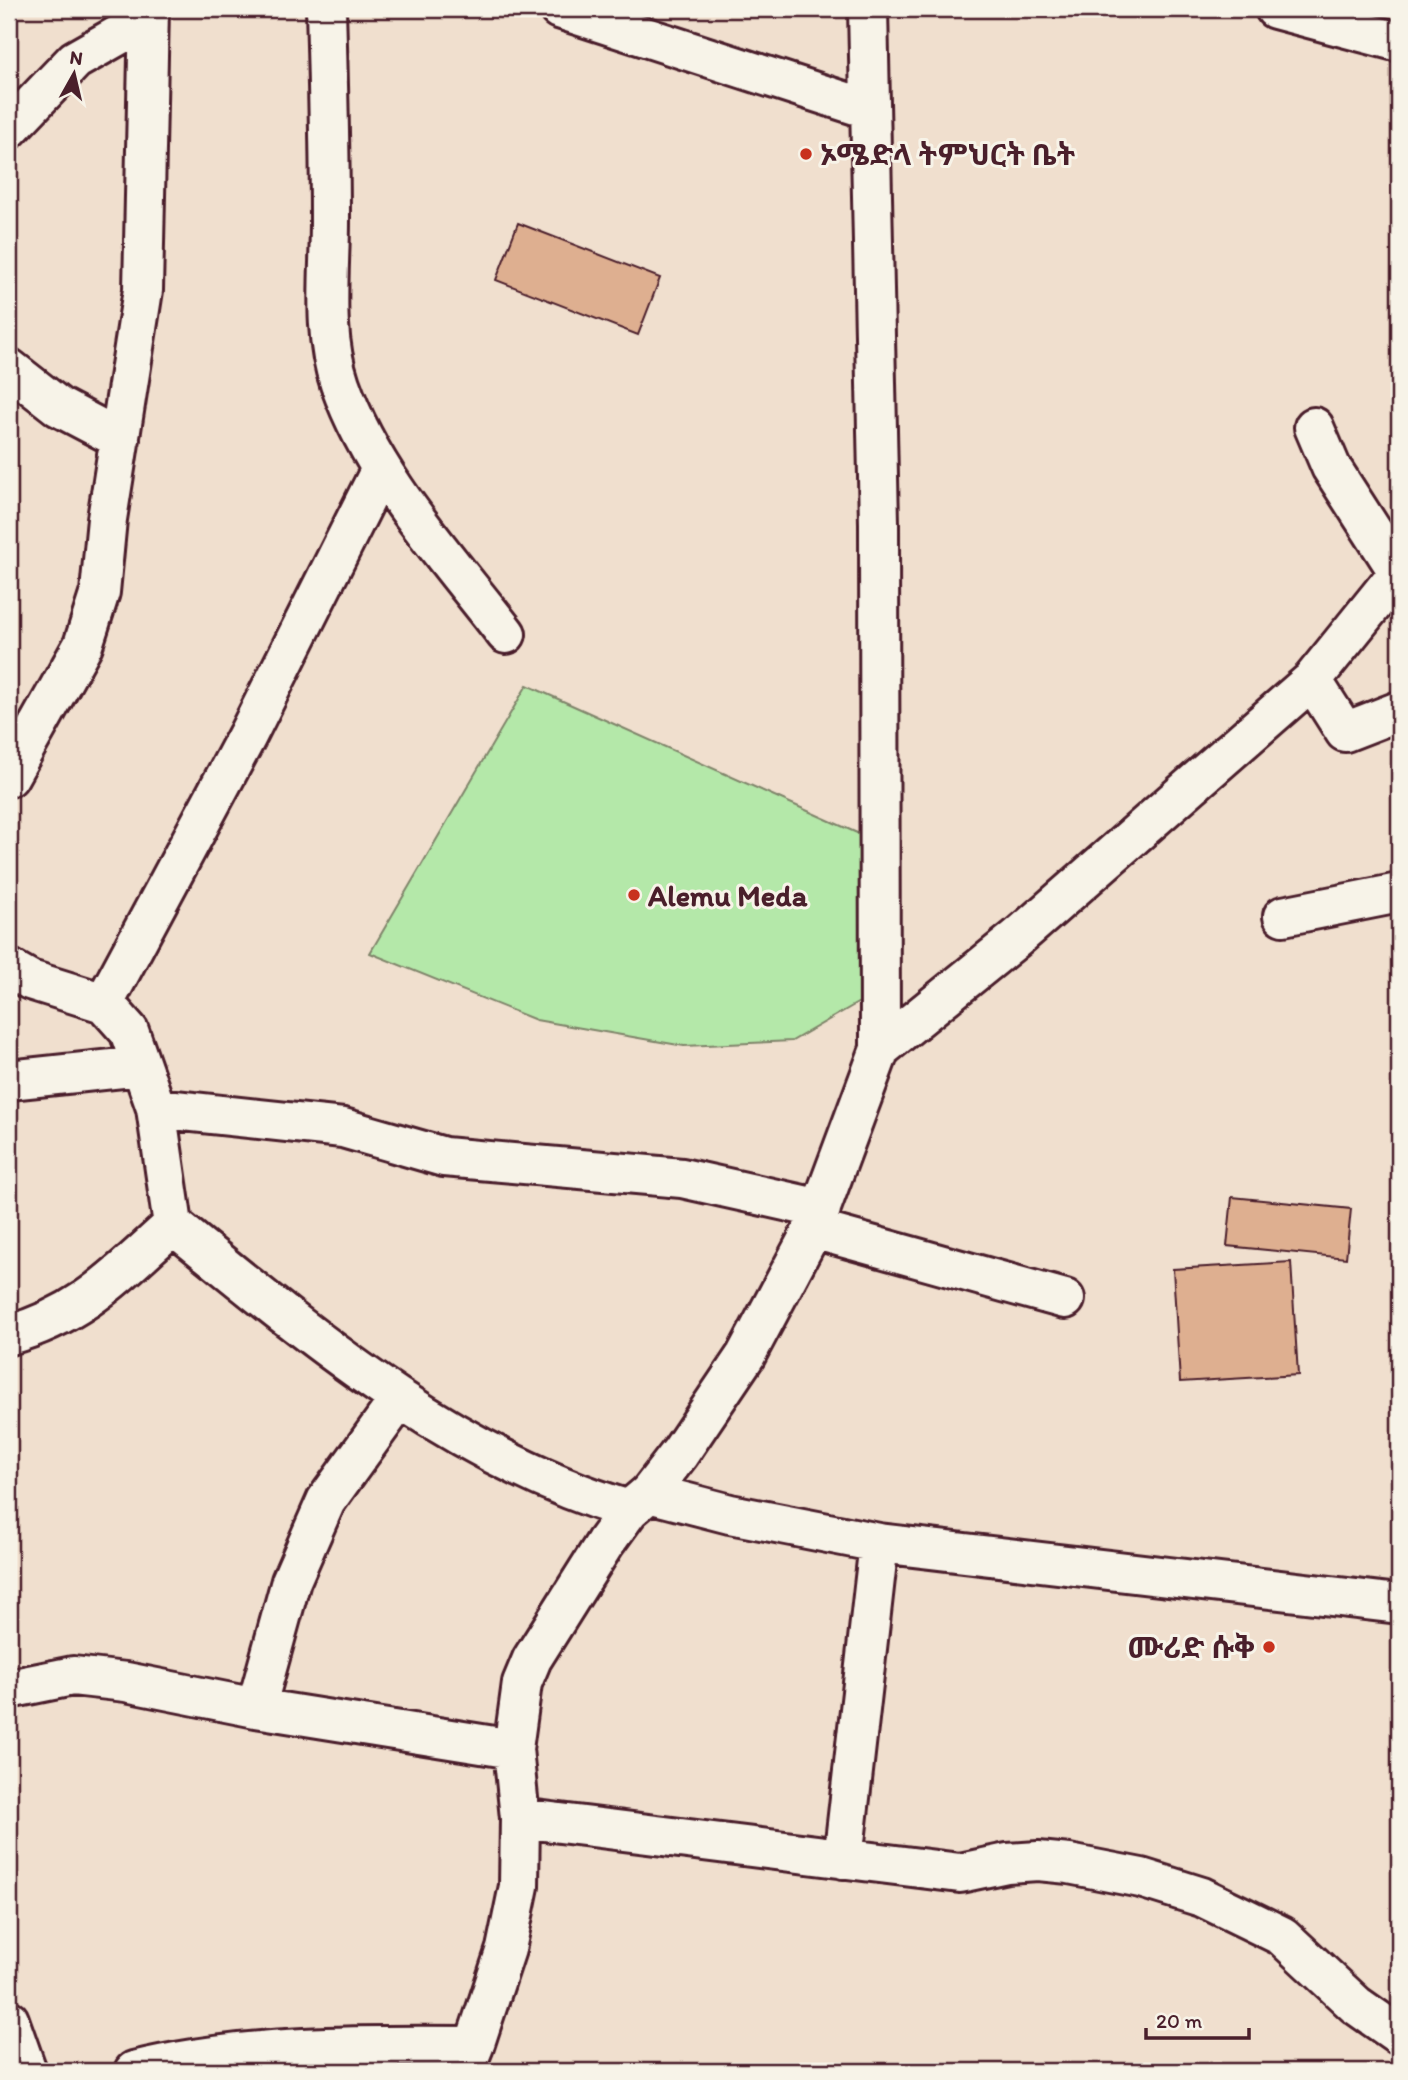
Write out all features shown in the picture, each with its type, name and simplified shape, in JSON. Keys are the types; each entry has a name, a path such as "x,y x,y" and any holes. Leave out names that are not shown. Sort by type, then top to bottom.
{"street":[{"path":"326,9 330,133 330,345 339,381 354,420 381,469 506,634"},
{"path":"559,9 868,109"},
{"path":"134,2071 170,2062 251,2052 372,2045 469,2059 506,1949 519,1886 520,1818 513,1749 522,1683 532,1659 639,1502 707,1415 746,1355 817,1219 880,1049 878,523 868,9"},
{"path":"1275,9 1394,30"},
{"path":"9,129 75,60 149,14"},
{"path":"9,777 83,645 100,592 143,290 149,14"},
{"path":"11,371 59,407 120,439"},
{"path":"880,1049 1017,938 1312,680 1399,572 1331,467 1314,427"},
{"path":"104,1003 247,736 381,469"},
{"path":"1312,680 1345,732 1399,711"},
{"path":"1283,916 1399,893"},
{"path":"9,968 30,980 104,1003 129,1031 156,1108 173,1225 323,1347 399,1400 483,1450 542,1479 582,1496 730,1514 879,1543 1399,1604"},
{"path":"9,1080 141,1066"},
{"path":"156,1108 343,1128 444,1157 682,1178 1065,1299"},
{"path":"9,1335 44,1325 69,1313 109,1283 173,1225"},
{"path":"256,1708 291,1581 326,1502 399,1400"},
{"path":"843,1859 879,1543"},
{"path":"9,1689 73,1676 126,1682 256,1708 513,1749"},
{"path":"520,1818 960,1873 1007,1863 1038,1861 1069,1864 1165,1885 1202,1897 1282,1936 1356,2005 1399,2035"},
{"path":"9,2020 27,2071"}],"green space":[{"name":"Alemu Meda","path":"527,685 866,837 861,1001 792,1041 684,1046 536,1020 370,953"}],"building":[{"path":"518,223 660,278 638,335 496,280"},
{"path":"1232,1197 1351,1209 1346,1258 1227,1246"},
{"path":"1291,1262 1298,1375 1180,1382 1173,1269"}],"place":[{"name":"ኦሜድላ ትምህርት ቤት","path":"806,154"},
{"name":"Alemu Meda","path":"634,895"},
{"name":"ሙሪድ ሱቅ","path":"1269,1647"}]}
